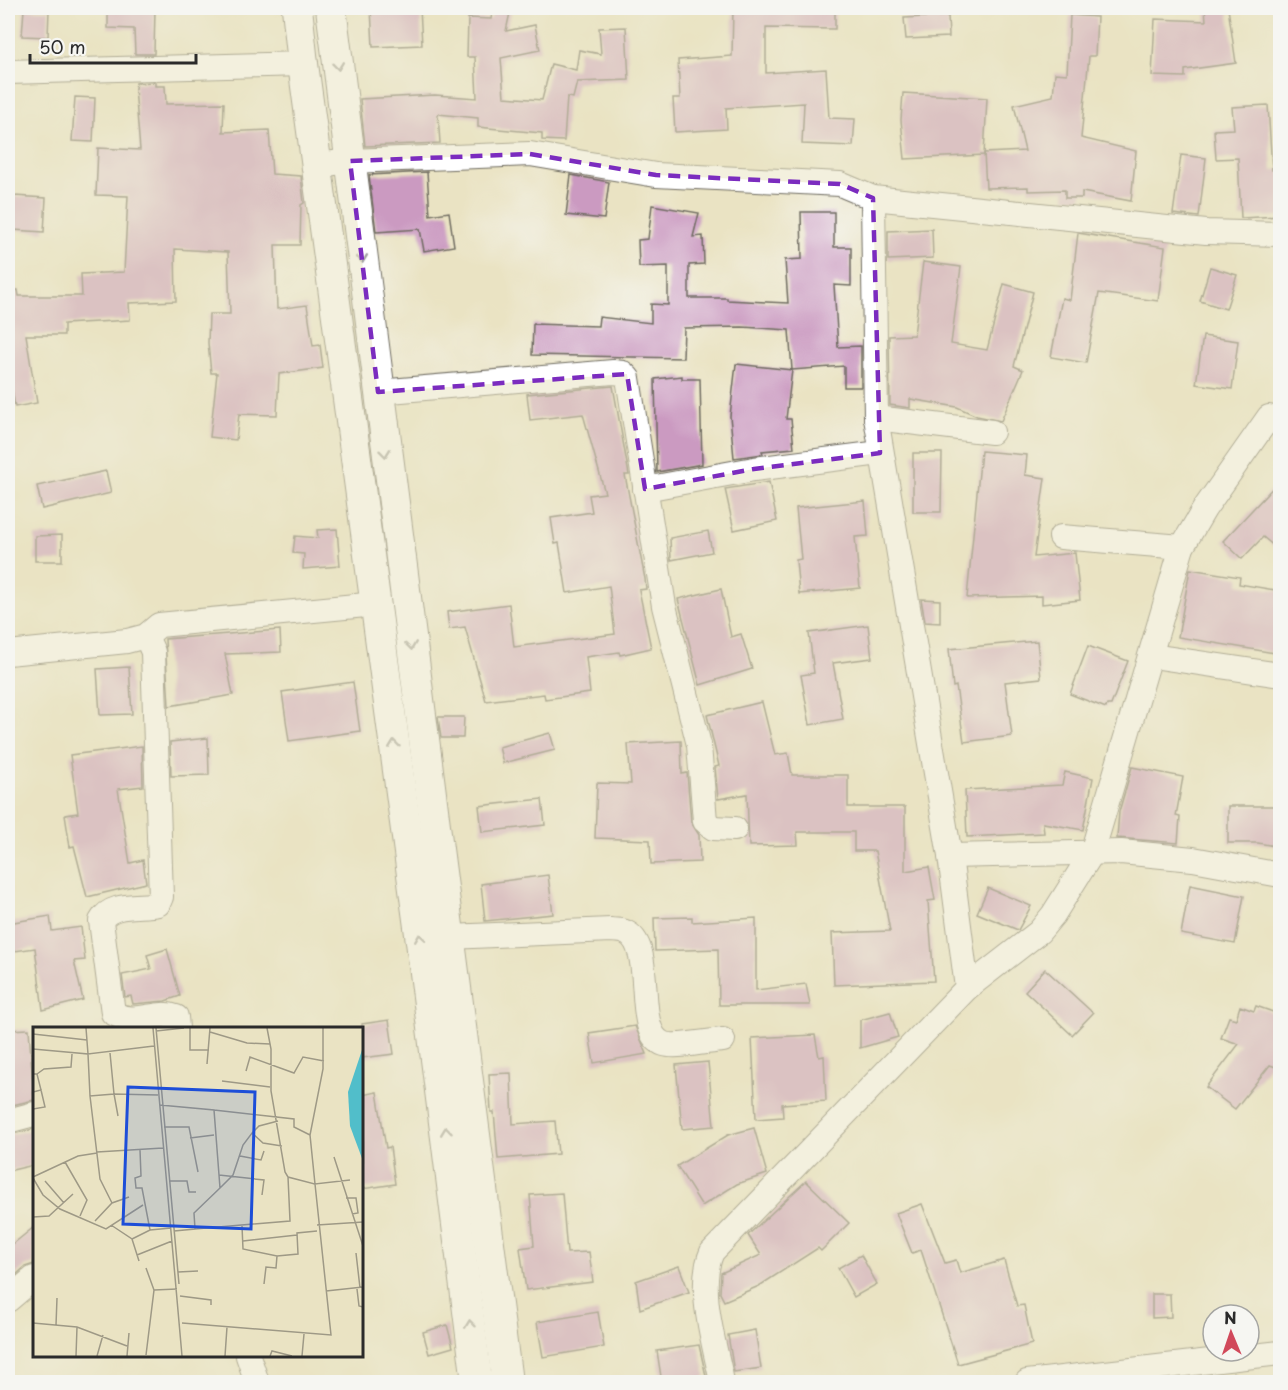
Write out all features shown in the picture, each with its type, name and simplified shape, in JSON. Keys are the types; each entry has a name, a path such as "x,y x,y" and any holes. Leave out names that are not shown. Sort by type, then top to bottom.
{"street":[{"path":"297,8 477,1383"},
{"path":"331,8 378,392 451,938 507,1383"},
{"path":"8,72 303,64"},
{"path":"318,165 350,161 531,154 656,175 840,184 873,198 1206,232 1281,234"},
{"path":"873,198 876,418 880,453 903,569 950,856 967,988"},
{"path":"378,392 623,373 628,378 664,606 699,745 705,821 713,828 735,829"},
{"path":"722,1383 705,1286 706,1265 712,1252 967,988 1039,932 1053,915 1092,853 1152,656 1182,547 1205,507 1277,415"},
{"path":"876,418 992,432"},
{"path":"645,489 776,465 880,453"},
{"path":"1061,537 1182,547"},
{"path":"8,653 146,636 159,625 376,604"},
{"path":"146,636 153,652 161,897 158,904 112,909 105,913 101,921 113,1013 134,1020 169,1015 176,1017 177,1027"},
{"path":"1152,656 1281,675"},
{"path":"950,856 1121,852 1193,859 1281,875"},
{"path":"451,938 611,930 625,932 635,940 639,952 650,1028 656,1039 665,1045 723,1040"},
{"path":"8,1121 33,1114"},
{"path":"8,1300 33,1279"},
{"path":"1028,1383 1205,1372 1281,1353"},
{"path":"248,1357 257,1383"}],"highlighted area":[{"path":"530,154 656,175 840,184 873,198 880,453 754,469 645,489 627,374 378,392 350,161"}],"building":[{"path":"108,8 155,8 154,54 135,54 134,29 108,28"},
{"path":"371,8 420,8 422,45 373,47"},
{"path":"493,8 511,8 506,31 535,25 540,50 501,58 504,97 542,100 551,64 576,70 579,50 601,54 599,28 626,27 629,80 577,82 573,98 567,97 564,141 542,140 542,133 478,127 478,118 438,114 440,143 365,146 360,99 435,95 477,98 475,57 467,57 468,18 491,19"},
{"path":"733,8 835,8 835,29 766,28 766,73 826,69 829,118 855,119 853,146 802,144 804,103 726,108 727,129 675,132 673,98 680,98 678,60 732,56"},
{"path":"1205,8 1228,8 1236,63 1185,70 1185,77 1152,76 1155,19 1206,21"},
{"path":"24,9 49,10 48,37 22,36"},
{"path":"1070,15 1097,17 1095,56 1089,56 1081,138 1136,151 1131,201 1082,192 1082,198 1065,198 1065,190 1028,191 1028,187 986,188 984,153 1025,151 1014,105 1053,96 1055,73 1067,74"},
{"path":"948,16 949,37 906,39 904,18"},
{"path":"155,82 155,86 165,86 166,104 224,103 223,132 269,130 272,174 301,176 304,203 301,205 300,245 275,245 277,309 307,305 313,346 320,345 323,368 279,374 277,415 239,414 236,440 210,437 217,373 211,373 208,343 209,314 230,314 228,252 175,249 176,301 129,303 130,320 64,324 64,335 26,335 37,403 15,407 8,365 9,290 18,290 19,296 82,296 81,274 124,272 128,196 96,195 98,148 140,150 136,83"},
{"path":"903,93 987,98 984,155 905,159 901,120"},
{"path":"75,97 95,98 93,142 72,141"},
{"path":"1268,105 1272,170 1281,169 1281,216 1241,218 1238,158 1216,159 1214,130 1234,129 1232,107"},
{"path":"1181,155 1206,158 1199,217 1173,214"},
{"path":"427,172 430,215 449,212 454,246 424,251 420,229 376,232 369,175"},
{"path":"571,175 609,182 604,219 566,215"},
{"path":"14,196 46,198 44,232 13,230"},
{"path":"652,205 699,213 693,237 703,236 704,264 689,265 689,298 727,298 727,300 788,303 785,260 802,259 801,212 834,212 834,247 851,247 851,286 834,285 838,347 861,346 861,387 844,387 844,366 792,370 789,330 742,327 684,328 683,358 532,355 533,324 598,326 599,317 651,323 651,304 668,305 668,266 639,267 638,240 648,239"},
{"path":"932,229 933,258 888,260 888,231"},
{"path":"1078,233 1165,247 1158,301 1099,293 1086,363 1051,357 1062,298 1070,300"},
{"path":"923,262 961,267 951,344 987,350 1004,284 1033,292 1014,366 1023,370 1001,421 977,416 957,407 910,399 910,408 890,405 889,336 914,335"},
{"path":"1210,267 1237,275 1226,309 1200,301"},
{"path":"1203,336 1238,341 1232,389 1196,384"},
{"path":"736,364 792,370 786,419 791,419 794,448 762,451 763,454 734,458 730,416"},
{"path":"682,376 682,379 700,379 702,464 657,472 655,379"},
{"path":"613,386 629,475 625,475 645,579 646,589 639,590 651,648 620,655 619,652 586,657 590,693 545,699 544,694 486,701 465,627 449,629 447,612 509,604 514,647 615,634 609,586 567,593 559,543 555,544 551,518 592,512 589,495 605,493 583,414 530,420 527,394"},
{"path":"981,451 1027,455 1025,475 1045,478 1034,557 1075,553 1080,600 1042,604 1042,596 967,598"},
{"path":"913,453 942,453 941,512 913,512"},
{"path":"106,471 111,493 42,509 37,486"},
{"path":"1281,479 1281,552 1263,537 1242,559 1223,541"},
{"path":"769,482 777,521 734,530 725,489"},
{"path":"865,501 868,536 855,537 860,588 799,594 796,560 801,559 796,508"},
{"path":"337,529 340,566 303,569 304,554 293,553 295,536 318,538 317,530"},
{"path":"708,531 712,552 671,560 670,538"},
{"path":"62,535 62,561 35,561 35,536"},
{"path":"1190,569 1240,577 1239,584 1281,591 1281,654 1178,637"},
{"path":"721,589 731,637 741,634 752,669 700,685 678,599"},
{"path":"921,599 940,600 940,623 925,622"},
{"path":"868,625 872,658 833,663 843,719 810,725 801,675 814,673 809,633"},
{"path":"280,630 281,652 225,654 233,695 169,706 165,639"},
{"path":"1037,641 1041,678 1005,682 1012,736 964,742 956,686 953,687 949,649"},
{"path":"1088,646 1128,661 1111,705 1107,705 1106,708 1070,694"},
{"path":"129,667 132,714 100,715 97,669"},
{"path":"353,682 360,731 289,741 282,692"},
{"path":"762,702 775,755 788,753 792,775 848,775 848,807 905,807 905,871 929,867 935,900 928,901 934,981 834,985 832,933 890,931 875,851 854,851 854,832 797,832 798,845 749,846 747,794 718,799 715,767 719,766 707,715"},
{"path":"438,717 464,717 463,738 441,738"},
{"path":"550,733 555,750 503,763 499,747"},
{"path":"208,738 209,775 171,776 170,742"},
{"path":"681,741 682,774 687,773 691,822 699,835 700,862 651,864 650,840 595,838 597,783 631,784 628,744"},
{"path":"142,746 143,786 118,789 130,863 143,860 146,883 87,897 74,846 70,847 65,815 78,813 70,755"},
{"path":"1132,767 1183,777 1176,816 1180,817 1178,843 1117,838 1119,812"},
{"path":"1065,772 1093,778 1083,830 1043,823 1044,833 967,837 965,790 1062,785"},
{"path":"542,799 545,825 482,832 479,806"},
{"path":"1228,806 1281,806 1281,847 1258,843 1228,843"},
{"path":"548,875 553,914 485,921 481,884"},
{"path":"1190,885 1244,896 1235,944 1181,934"},
{"path":"988,888 1031,906 1018,930 977,913"},
{"path":"50,916 52,931 81,927 85,960 74,961 83,1000 43,1010 35,948 8,952 8,923"},
{"path":"692,917 692,922 756,918 756,990 806,984 810,1005 719,1005 718,949 655,951 654,918"},
{"path":"167,949 180,996 165,1001 133,1004 131,996 125,997 122,975 151,969 147,955"},
{"path":"1045,969 1093,1013 1072,1035 1025,991"},
{"path":"1240,1006 1254,1011 1256,1006 1276,1013 1274,1019 1281,1021 1281,1069 1270,1065 1235,1109 1206,1087 1239,1044 1221,1038 1229,1017 1236,1019"},
{"path":"890,1012 898,1037 860,1048 860,1020"},
{"path":"389,1020 394,1054 363,1058 362,1024"},
{"path":"635,1026 647,1054 594,1063 589,1033"},
{"path":"29,1029 33,1100 8,1106 8,1030"},
{"path":"815,1035 819,1057 824,1056 826,1101 782,1104 783,1117 756,1119 752,1038"},
{"path":"708,1062 714,1126 682,1129 676,1065"},
{"path":"511,1073 513,1124 555,1121 558,1154 498,1159 494,1112 491,1112 489,1074"},
{"path":"377,1092 386,1148 390,1147 395,1184 363,1189 363,1095"},
{"path":"754,1128 767,1174 737,1184 702,1206 677,1166 728,1135"},
{"path":"33,1129 33,1165 8,1171 8,1135"},
{"path":"806,1181 849,1223 821,1251 818,1248 759,1286 724,1301 720,1293 721,1273 761,1255 748,1235"},
{"path":"562,1193 567,1253 589,1252 593,1282 526,1290 520,1248 534,1246 530,1195"},
{"path":"922,1204 945,1263 956,1260 960,1273 1004,1260 1017,1306 1024,1305 1032,1344 958,1364 921,1250 912,1253 896,1213"},
{"path":"33,1228 33,1264 25,1267 8,1282 8,1248"},
{"path":"861,1255 877,1284 854,1297 838,1268"},
{"path":"679,1266 689,1292 640,1309 636,1281"},
{"path":"1152,1294 1170,1294 1171,1317 1152,1318"},
{"path":"598,1312 604,1347 543,1357 537,1322"},
{"path":"447,1325 453,1347 429,1354 423,1332"},
{"path":"755,1330 761,1368 734,1372 728,1335"},
{"path":"699,1345 706,1376 703,1377 704,1383 662,1383 657,1351"}]}
